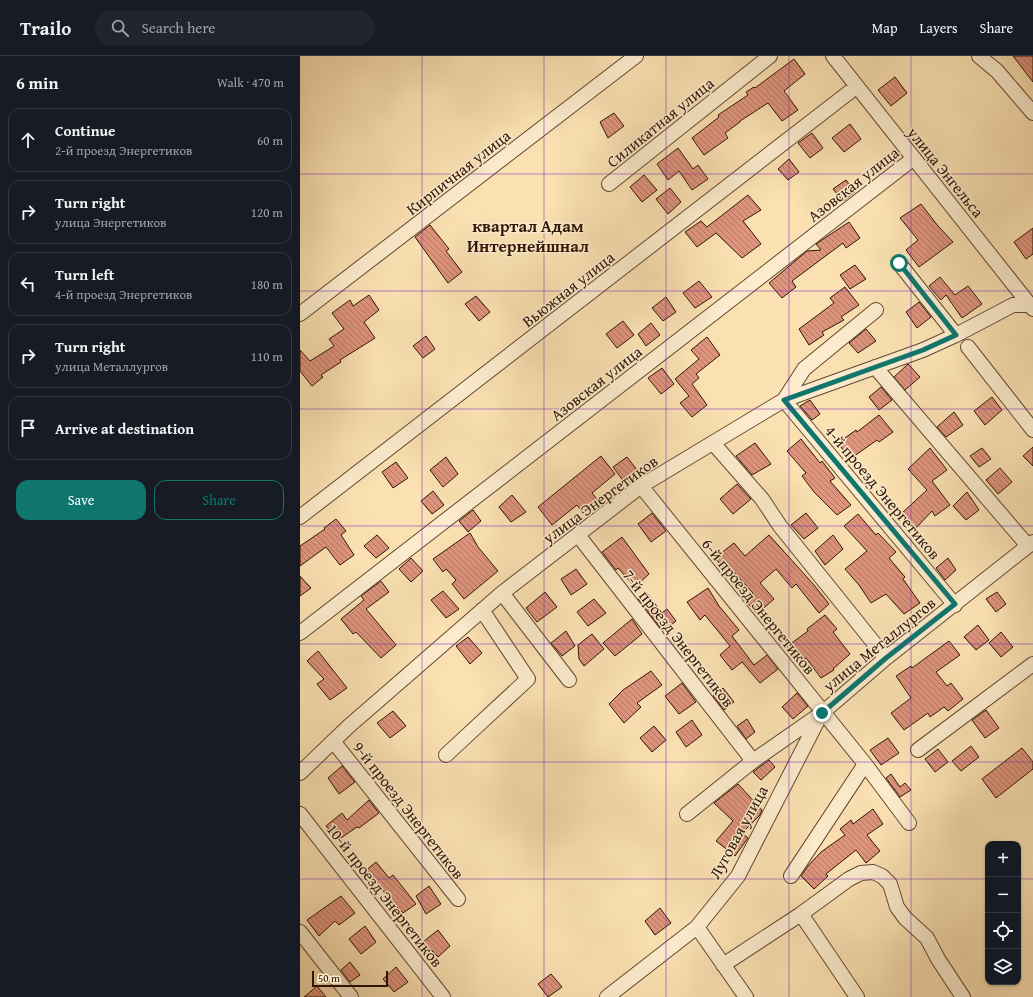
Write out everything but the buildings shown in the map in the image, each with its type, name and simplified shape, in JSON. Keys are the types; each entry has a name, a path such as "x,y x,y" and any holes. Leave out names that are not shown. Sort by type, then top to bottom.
{"street":[{"name":"Кирпичная улица","path":"300,314 636,56"},
{"name":"Силикатная улица","path":"609,184 770,56"},
{"name":"улица Энгельса","path":"833,56 856,87 1032,307"},
{"path":"979,56 997,71 1033,113"},
{"name":"Вьюжная улица","path":"300,517 856,87"},
{"name":"Азовская улица","path":"300,634 914,158"},
{"path":"899,263 956,335"},
{"name":"улица Энергетиков","path":"300,773 333,741 502,593 641,486 784,400 923,350 956,335 1013,305 1032,307"},
{"path":"784,400 804,369 876,310"},
{"path":"968,347 1033,430"},
{"path":"875,367 1030,544"},
{"name":"4-й проезд Энергетиков","path":"784,400 955,604"},
{"path":"713,443 762,499 780,526 886,658"},
{"name":"6-й проезд Энергетиков","path":"641,486 822,713 865,764 909,823"},
{"name":"7-й проезд Энергетиков","path":"578,534 753,761"},
{"name":"улица Металлургов","path":"687,814 753,761 822,713 886,658 1030,544"},
{"path":"502,593 569,680"},
{"path":"446,755 528,679 482,610"},
{"path":"918,750 1033,664"},
{"name":"Луговая улица","path":"607,997 697,927 738,876 822,713"},
{"name":"9-й проезд Энергетиков","path":"333,741 458,899"},
{"path":"791,876 865,764"},
{"name":"10-й проезд Энергетиков","path":"300,814 443,997"},
{"path":"723,965 801,914 849,879 861,873 873,872 882,876 890,884 897,907 905,918 927,938 938,959 963,997"},
{"path":"801,914 857,997"},
{"path":"697,927 746,997"},
{"path":"300,932 351,997"}],"district":[{"name":"квартал Адам Интернейшнал","path":"528,236"}],"route":[{"path":"822,713 886,658 955,604 784,400 923,350 956,335 899,263"}]}
